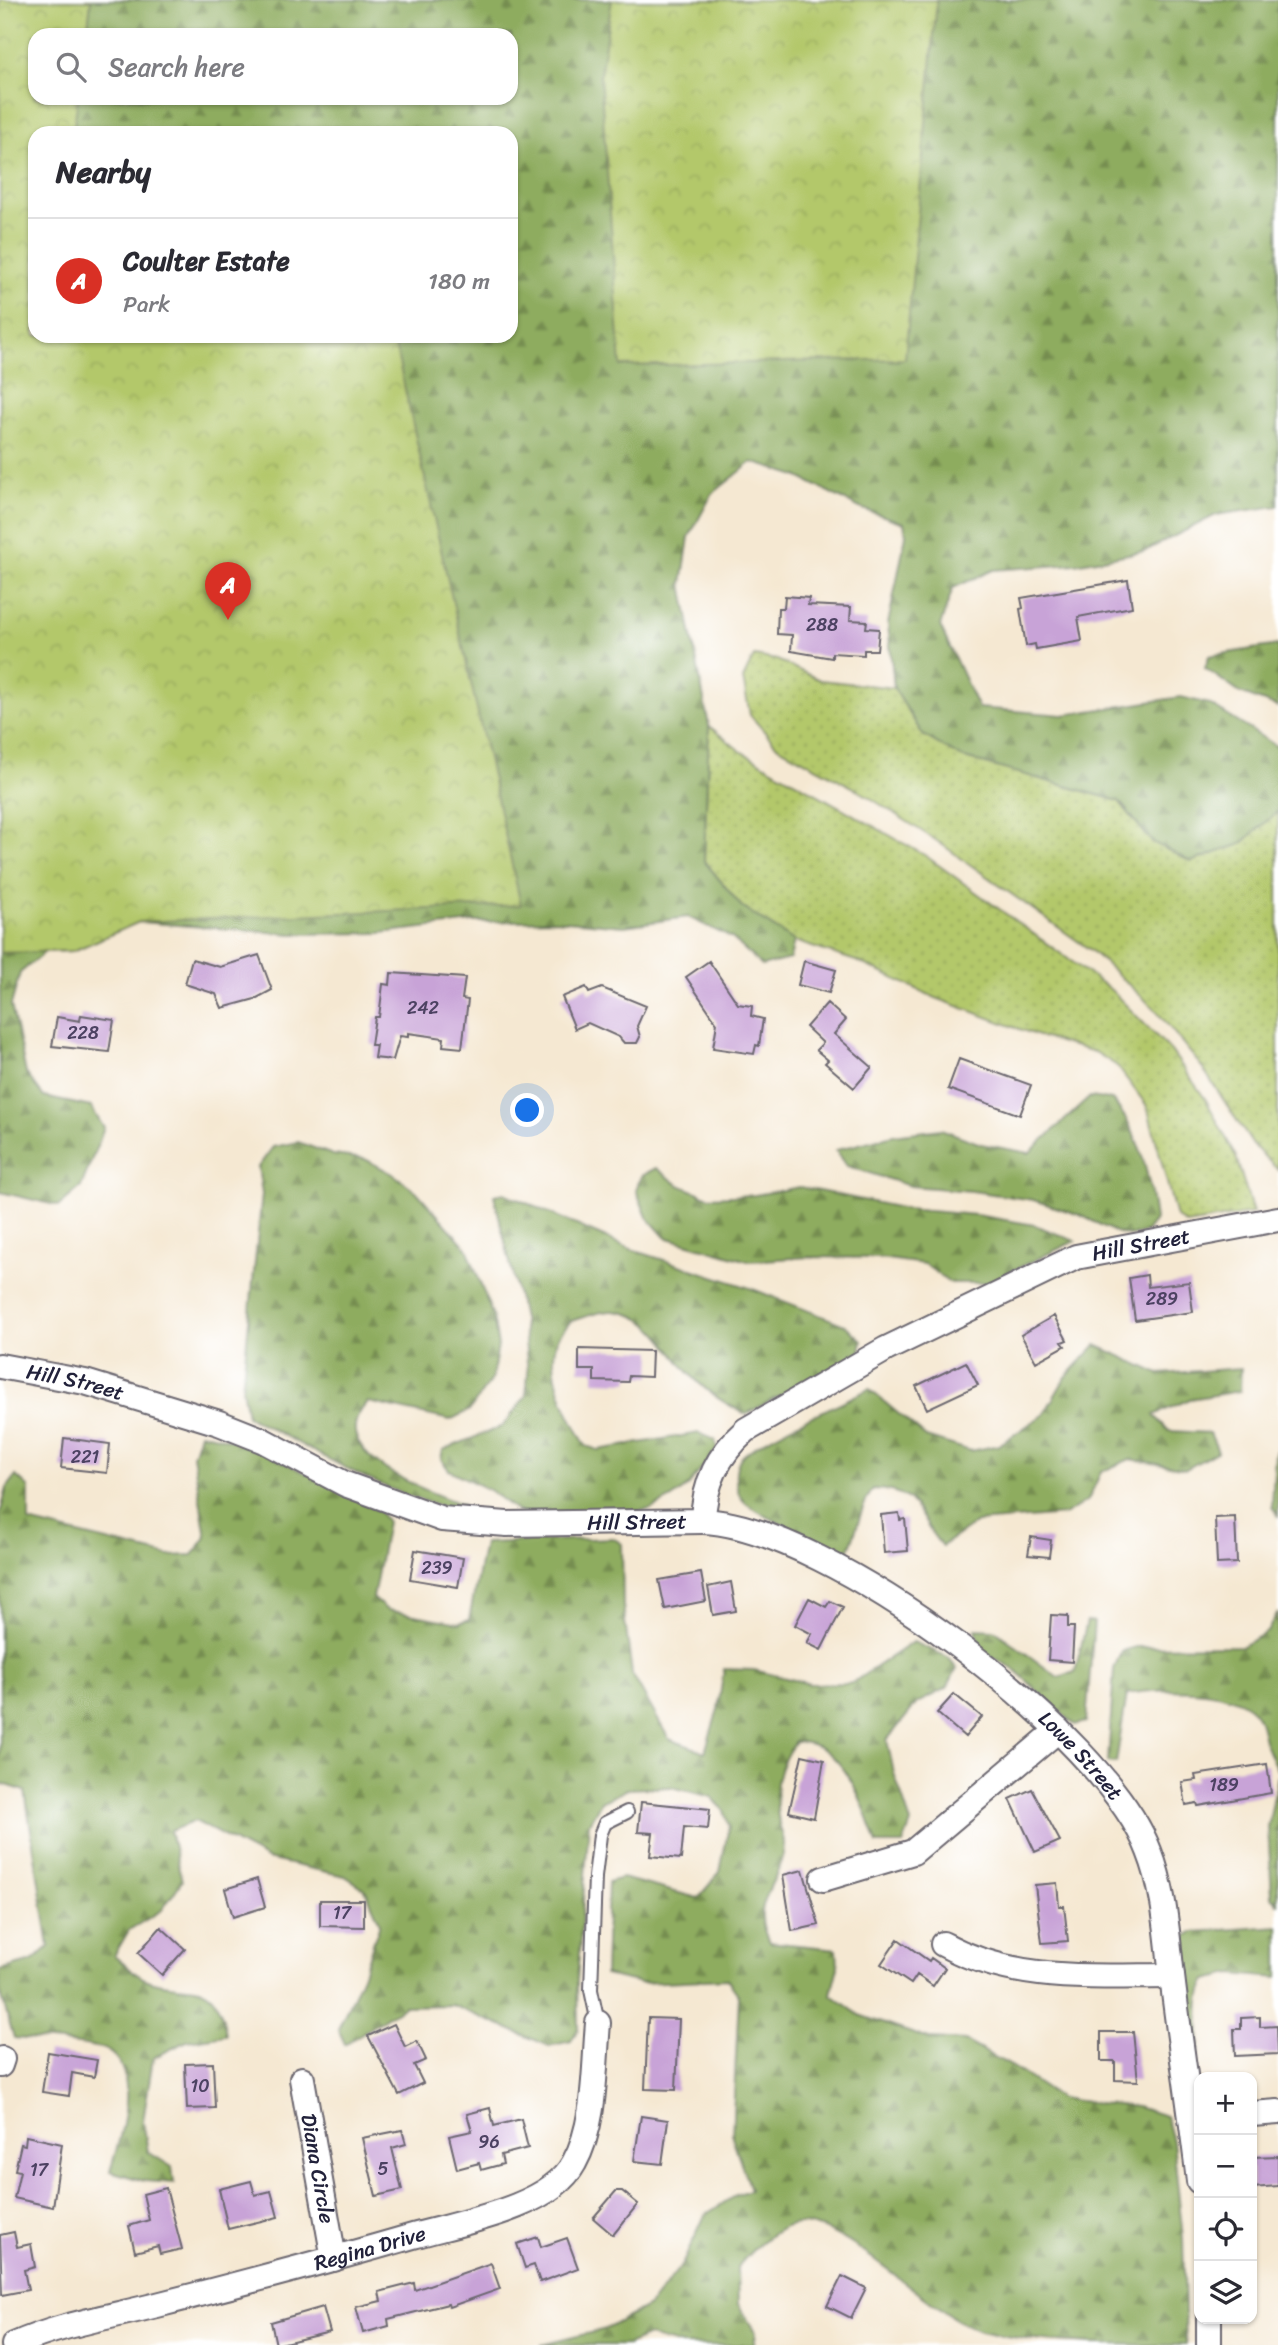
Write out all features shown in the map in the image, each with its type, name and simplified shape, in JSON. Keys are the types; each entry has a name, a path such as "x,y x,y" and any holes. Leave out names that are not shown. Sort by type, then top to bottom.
{"street":[{"name":"Hill Street","path":"0,1366 96,1385 208,1419 262,1440 345,1484 442,1518 507,1524 703,1521 704,1495 719,1460 732,1442 746,1430 886,1349 1076,1257 1278,1219"},
{"name":"Lowe Street","path":"703,1521 749,1529 836,1567 947,1636 1058,1730 1085,1757 1133,1817 1150,1852 1167,1920 1172,1976 1194,2106"},
{"path":"823,1880 913,1853 1058,1730"},
{"path":"943,1944 1000,1968 1047,1976 1172,1976"},
{"name":"Regina Drive","path":"14,2345 66,2328 334,2259 506,2210 560,2181 574,2164 584,2137 598,2023"},
{"name":"Diana Circle","path":"302,2079 334,2259"},
{"path":"1257,2114 1278,2112"},
{"path":"1209,2324 1209,2345"}],"lane":[{"path":"598,2023 591,1990 595,1877 600,1835 605,1823 627,1812"}],"green space":[{"path":"0,0 1278,0 1278,506 1216,515 1145,551 1075,564 993,570 953,588 940,626 978,708 1063,715 1181,697 1209,704 1278,747 1278,811 1241,844 1191,862 1152,842 1119,801 961,757 923,735 894,688 888,624 906,535 904,523 860,508 797,476 752,462 712,494 689,537 682,584 709,726 704,861 742,907 794,941 790,959 762,966 732,938 688,917 624,926 555,920 473,922 380,933 293,934 139,922 73,951 45,952 20,973 11,1005 26,1073 44,1097 91,1107 104,1128 81,1187 59,1206 0,1192"},
{"path":"0,0 91,0 88,28 28,28 28,105 77,105 74,126 28,126 28,343 395,343 521,905 139,922 73,951 0,953"},
{"path":"612,0 937,0 905,359 621,366 600,75"},
{"path":"1278,645 1278,707 1240,693 1205,668 1209,656"},
{"path":"754,656 777,660 820,680 894,688 923,735 961,757 1119,801 1152,842 1241,844 1278,811 1278,1170 1253,1145 1202,1067 1154,1008 1093,952 937,841 858,790 777,746 750,715 743,679"},
{"path":"709,726 739,750 926,856 1111,990 1171,1051 1206,1100 1236,1157 1253,1213 1186,1224 1176,1217 1147,1106 1117,1066 1095,1052 1041,1037 936,998 859,962 794,941 742,907 704,861"},
{"path":"1090,1097 1112,1100 1122,1112 1137,1141 1147,1172 1155,1220 1146,1232 1130,1236 1115,1232 1080,1215 1033,1200 910,1186 847,1166 836,1150 893,1135 941,1129 981,1144 1029,1153"},
{"path":"298,1142 333,1155 365,1159 393,1174 416,1191 467,1248 493,1317 498,1346 492,1378 470,1410 450,1420 368,1402 356,1420 356,1438 366,1453 404,1480 463,1505 462,1510 408,1496 380,1484 247,1416 242,1388 262,1194 258,1167 273,1147"},
{"path":"656,1168 679,1185 709,1197 755,1195 800,1187 906,1209 976,1215 1035,1225 1075,1241 986,1283 951,1283 924,1264 880,1258 809,1257 748,1261 665,1237 647,1217 636,1190 641,1176"},
{"path":"504,1193 633,1250 750,1288 845,1325 862,1340 860,1353 746,1414 699,1383 660,1336 641,1319 608,1311 571,1321 557,1340 555,1369 562,1396 586,1446 598,1450 699,1433 715,1440 717,1449 688,1486 651,1509 612,1515 540,1516 517,1511 489,1490 449,1470 441,1459 443,1450 503,1426 526,1396 528,1374 523,1318 494,1195"},
{"path":"1096,1345 1159,1374 1241,1368 1240,1391 1190,1399 1154,1415 1169,1431 1210,1433 1218,1451 1186,1469 1130,1459 1101,1472 1088,1500 1064,1515 977,1522 942,1546 916,1507 901,1494 873,1489 847,1553 761,1513 749,1506 740,1495 736,1479 738,1462 749,1451 781,1432 869,1389 926,1437 971,1451 999,1445 1044,1414 1065,1378"},
{"path":"200,1433 218,1436 264,1453 379,1511 387,1522 373,1598 387,1610 459,1623 469,1620 484,1543 613,1538 622,1544 623,1606 632,1674 669,1739 705,1752 718,1709 724,1669 754,1670 810,1684 852,1683 913,1642 948,1657 957,1668 947,1688 917,1703 887,1740 894,1773 911,1823 903,1844 877,1844 866,1812 849,1778 827,1752 812,1744 795,1742 788,1752 779,1772 776,1791 784,1845 778,1870 764,1902 763,1927 769,1942 837,1949 838,1967 831,1994 859,2015 929,2039 965,2041 1013,2067 1061,2099 1137,2107 1166,2116 1173,2141 1183,2238 1186,2345 1054,2342 980,2331 936,2306 842,2238 820,2228 800,2224 774,2233 756,2247 737,2268 738,2304 756,2333 754,2345 682,2345 649,2336 627,2345 541,2345 606,2329 649,2306 683,2263 705,2215 736,2195 750,2190 732,2136 739,1996 727,1979 641,1983 605,1975 608,1882 622,1878 698,1898 720,1872 729,1826 724,1811 712,1797 671,1787 628,1789 601,1802 589,1823 577,1981 578,2029 571,2041 549,2046 452,2005 404,2006 345,2044 338,2029 362,1976 380,1923 365,1889 345,1876 267,1859 195,1821 170,1831 182,1881 162,1910 129,1930 114,1956 145,1979 207,1993 215,2001 221,2014 226,2035 187,2041 153,2058 143,2121 148,2152 172,2167 174,2183 144,2181 110,2171 126,2106 124,2073 117,2060 106,2050 99,2048 14,2038 0,1991 0,1970 32,1961 49,1947 25,1791 0,1783 0,1514 7,1488 16,1476 29,1488 29,1522 169,1556 193,1555 206,1537 193,1455"},
{"path":"1278,1448 1278,1515 1272,1507 1275,1453"},
{"path":"1278,1612 1278,1771 1267,1749 1258,1719 1247,1706 1233,1699 1196,1691 1127,1694 1116,1763 1108,1762 1114,1669 1121,1651 1136,1647 1242,1646 1267,1632"},
{"path":"1087,1621 1094,1622 1086,1722 1075,1725 1014,1669 981,1650 976,1629 994,1630 1058,1677 1075,1672"},
{"path":"1278,1776 1278,1903 1272,1897 1268,1827"},
{"path":"1278,1926 1278,1978 1231,1974 1207,1980 1200,1999 1197,2060 1189,2055 1182,1945 1184,1938 1193,1932"}],"building":[{"path":"1128,580 1132,607 1078,617 1082,641 1036,649 1035,644 1026,646 1020,609 1023,608 1021,598"},
{"path":"785,596 809,598 808,605 851,607 850,620 867,621 866,628 879,629 877,650 864,650 864,655 832,653 832,658 791,651 792,635 777,634 778,608 784,608"},
{"path":"259,955 272,990 255,999 222,1008 216,994 185,984 192,959 220,967"},
{"path":"709,961 738,1004 752,1006 751,1016 763,1019 759,1046 756,1045 754,1054 713,1048 717,1023 686,977"},
{"path":"804,961 836,970 829,993 798,985"},
{"path":"391,973 465,978 462,999 468,1000 462,1048 443,1046 444,1038 408,1033 408,1037 400,1036 393,1060 374,1058 376,1045 371,1045 375,1017 379,1017 383,984 390,985"},
{"path":"586,987 589,993 602,988 646,1006 637,1026 640,1037 637,1043 624,1043 619,1037 588,1023 575,1029 562,997"},
{"path":"827,1003 846,1020 834,1034 872,1067 854,1088 825,1063 828,1060 816,1050 823,1043 806,1027"},
{"path":"81,1015 114,1020 109,1052 52,1046 57,1017 80,1021"},
{"path":"959,1059 1031,1085 1020,1115 948,1089"},
{"path":"1147,1275 1148,1287 1189,1282 1193,1312 1135,1320 1129,1278"},
{"path":"1054,1316 1067,1340 1062,1342 1065,1346 1036,1362 1021,1335"},
{"path":"579,1349 652,1351 651,1377 629,1376 628,1382 594,1381 594,1370 579,1370"},
{"path":"966,1362 978,1385 927,1409 916,1386"},
{"path":"64,1438 110,1444 107,1473 61,1468"},
{"path":"899,1513 900,1520 905,1519 908,1551 884,1553 881,1515"},
{"path":"1235,1517 1237,1563 1217,1564 1215,1518"},
{"path":"1031,1537 1051,1540 1049,1557 1028,1555"},
{"path":"415,1550 463,1558 458,1587 410,1579"},
{"path":"701,1573 706,1601 665,1609 659,1580"},
{"path":"731,1582 736,1611 713,1615 708,1587"},
{"path":"809,1598 826,1607 830,1601 843,1607 821,1650 807,1643 812,1634 795,1625"},
{"path":"1051,1615 1068,1616 1068,1627 1074,1627 1072,1662 1048,1660"},
{"path":"954,1694 982,1717 965,1737 937,1713"},
{"path":"802,1755 824,1760 814,1818 789,1812"},
{"path":"1267,1764 1271,1793 1198,1806 1197,1803 1186,1805 1182,1782 1196,1780 1195,1775"},
{"path":"1032,1789 1060,1841 1035,1852 1010,1799"},
{"path":"641,1802 710,1809 708,1829 684,1827 681,1859 650,1856 653,1833 638,1832"},
{"path":"803,1870 819,1925 792,1931 783,1875"},
{"path":"257,1879 265,1907 233,1917 225,1889"},
{"path":"1057,1883 1059,1906 1064,1906 1068,1941 1042,1943 1035,1885"},
{"path":"320,1900 364,1900 364,1927 320,1926"},
{"path":"161,1927 185,1949 162,1975 138,1953"},
{"path":"898,1939 929,1961 931,1958 945,1968 933,1986 917,1975 911,1984 881,1964"},
{"path":"1260,2017 1260,2027 1277,2026 1278,2054 1235,2056 1234,2029 1241,2029 1241,2018"},
{"path":"648,2018 679,2019 676,2090 645,2089"},
{"path":"394,2024 405,2047 417,2041 426,2060 414,2065 423,2083 399,2095 368,2036"},
{"path":"1101,2032 1133,2032 1138,2081 1115,2080 1115,2061 1101,2061"},
{"path":"48,2052 97,2060 94,2077 72,2073 69,2096 42,2092"},
{"path":"213,2063 215,2108 187,2109 185,2064"},
{"path":"490,2108 494,2126 521,2119 528,2148 501,2155 503,2164 481,2170 479,2163 457,2169 449,2136 472,2131 467,2114"},
{"path":"641,2116 668,2120 662,2164 634,2161"},
{"path":"402,2130 406,2144 392,2148 402,2190 376,2196 362,2138"},
{"path":"26,2136 62,2144 53,2207 14,2198 20,2171 15,2170 21,2144 25,2145"},
{"path":"1278,2156 1278,2186 1257,2188 1257,2157"},
{"path":"251,2181 255,2195 271,2191 278,2217 228,2229 219,2189"},
{"path":"166,2188 182,2249 160,2254 158,2246 135,2252 129,2226 149,2220 143,2194"},
{"path":"616,2191 622,2191 638,2204 613,2235 593,2218"},
{"path":"14,2232 17,2247 31,2244 35,2267 24,2270 28,2290 2,2295 0,2235"},
{"path":"538,2237 541,2247 567,2238 578,2268 540,2282 534,2265 525,2268 517,2244"},
{"path":"491,2263 500,2289 449,2307 448,2304 388,2319 389,2326 363,2333 356,2307 381,2301 379,2292 414,2283 415,2290"},
{"path":"842,2276 866,2288 851,2318 827,2306"},
{"path":"323,2307 330,2332 276,2345 271,2322"}],"place":[{"name":"Coulter Estate","path":"228,620"}]}
